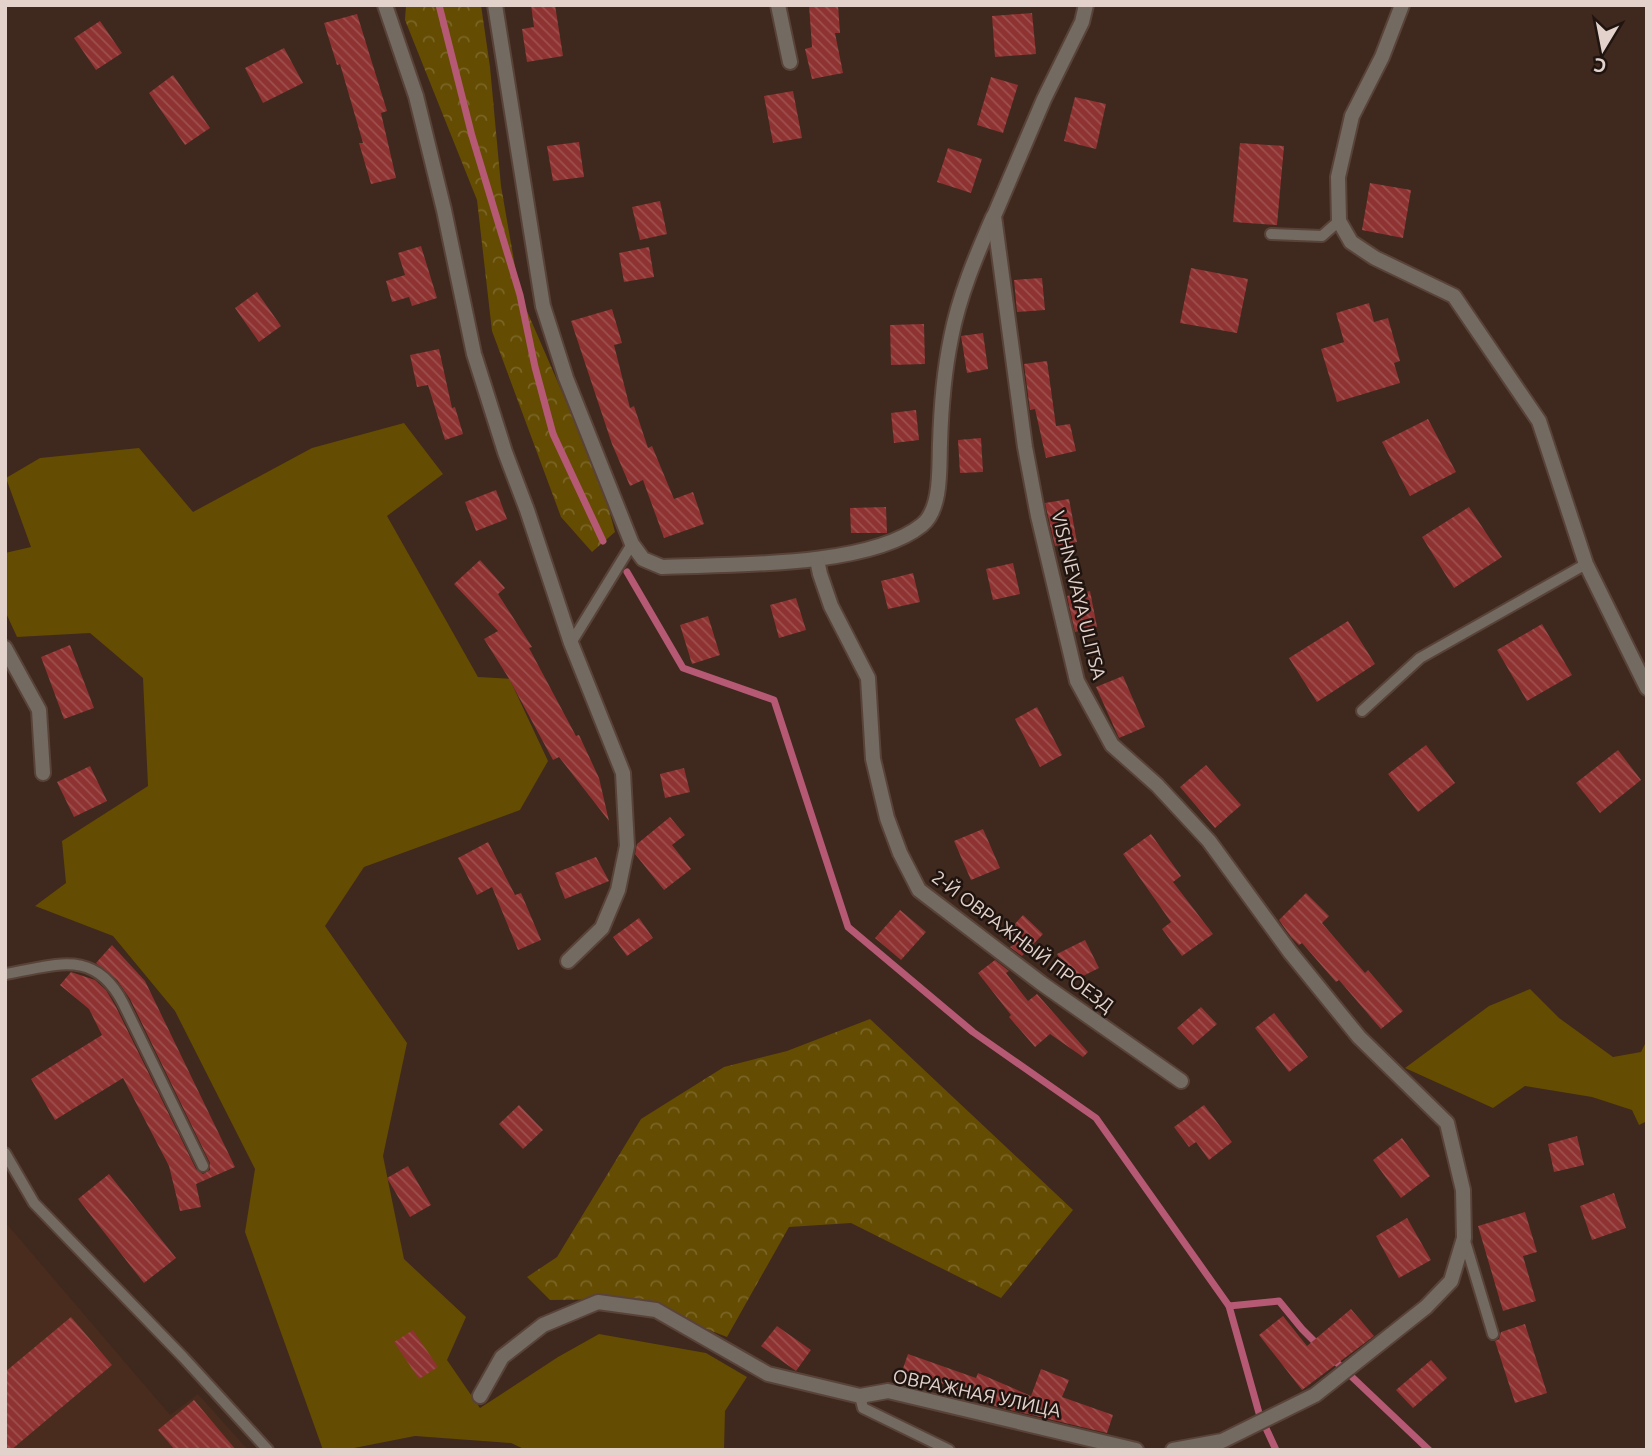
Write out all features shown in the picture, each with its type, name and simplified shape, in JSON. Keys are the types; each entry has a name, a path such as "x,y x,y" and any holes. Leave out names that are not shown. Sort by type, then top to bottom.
{"street":[{"path":"385,5 416,96 444,210 474,354 570,643 623,773 627,845 618,891 602,928 568,961"},
{"path":"495,5 543,306 566,378 632,544 643,559 662,567 817,560 894,541 924,523 939,493 941,413 951,338 970,272 1044,100 1083,22 1086,5"},
{"path":"778,5 790,62"},
{"path":"1402,5 1382,57 1352,116 1338,177 1339,221 1351,243 1374,258 1454,296 1539,421 1586,564 1647,688"},
{"name":"VISHNEVAYA ULITSA","path":"994,216 1025,447 1038,516 1077,681 1112,745 1157,785 1209,841 1290,952 1359,1037 1447,1124 1463,1189 1464,1238 1451,1281 1435,1299 1314,1395 1223,1441 1173,1450"},
{"name":"2-Й ОВРАЖНЫЙ ПРОЕЗД","path":"817,560 831,606 868,678 873,760 887,818 900,853 919,890 1041,983 1181,1081"},
{"path":"5,648 40,710 43,773"},
{"name":"ОВРАЖНАЯ УЛИЦА","path":"480,1396 502,1356 543,1325 598,1302 656,1310 768,1374 860,1396 888,1391 1136,1450"}],"lane":[{"path":"1271,234 1322,236 1339,221"},
{"path":"570,643 632,544"},
{"path":"1363,711 1420,658 1586,564"},
{"path":"5,974 77,963 89,967 109,982 123,1003 203,1166"},
{"path":"5,1153 34,1203 183,1357 268,1450"},
{"path":"1464,1238 1493,1334"},
{"path":"860,1396 863,1408 949,1450"}],"shaded area":[{"path":"5,1222 170,1415 198,1394 248,1450 5,1450"}],"green space":[{"path":"406,5 481,5 490,67 501,186 520,295 602,484 615,532 592,552 561,517 492,331 477,200 405,20"},
{"path":"404,423 443,474 387,516 478,677 514,679 511,682 548,761 520,810 364,867 325,926 407,1043 383,1156 404,1259 466,1317 447,1360 480,1408 558,1357 599,1334 706,1353 747,1377 725,1411 724,1450 526,1450 511,1443 415,1436 344,1450 323,1450 245,1232 255,1169 175,1011 113,936 35,906 66,883 62,841 148,786 143,678 90,633 17,637 5,611 5,553 31,547 6,478 40,458 139,448 193,512 312,448"},
{"path":"1530,989 1559,1018 1613,1057 1641,1052 1647,1040 1647,1121 1639,1125 1632,1110 1592,1097 1525,1086 1493,1108 1405,1068 1489,1006"},
{"path":"870,1019 1073,1210 1001,1298 851,1223 789,1227 727,1337 629,1299 550,1300 527,1277 557,1257 641,1119 724,1067 787,1051"}],"building":[{"path":"531,5 555,5 563,56 527,62 522,29 534,27"},
{"path":"809,5 838,5 840,33 835,33 843,73 812,79 805,49 812,47"},
{"path":"1032,13 1036,54 995,57 992,16"},
{"path":"357,14 387,111 381,113 396,178 371,184 359,143 363,143 340,64 337,65 324,23"},
{"path":"100,21 122,53 96,70 74,38"},
{"path":"284,48 303,83 263,103 245,68"},
{"path":"173,75 210,128 185,145 149,93"},
{"path":"991,77 1018,85 1003,133 977,125"},
{"path":"793,91 802,138 773,143 764,96"},
{"path":"1075,97 1106,104 1096,149 1064,141"},
{"path":"579,142 584,177 553,181 547,146"},
{"path":"1240,143 1284,146 1277,225 1233,222"},
{"path":"948,148 982,159 971,193 937,182"},
{"path":"1370,183 1411,190 1403,238 1362,230"},
{"path":"660,201 667,234 640,240 632,207"},
{"path":"421,246 437,298 412,306 409,297 392,302 386,281 405,275 398,253"},
{"path":"649,247 654,277 624,282 619,253"},
{"path":"1191,268 1248,279 1237,333 1180,323"},
{"path":"1042,278 1045,310 1017,312 1014,280"},
{"path":"257,292 281,326 259,342 235,308"},
{"path":"1369,303 1374,322 1388,318 1400,361 1394,363 1400,383 1337,402 1321,349 1344,342 1336,313"},
{"path":"612,309 622,343 614,345 630,408 634,406 648,448 652,446 674,499 693,492 704,524 664,538 643,480 630,486 612,444 571,321"},
{"path":"924,324 925,364 891,365 890,325"},
{"path":"983,333 988,369 967,373 961,336"},
{"path":"439,349 452,408 455,407 463,434 445,440 428,385 417,387 410,355"},
{"path":"1047,361 1056,426 1070,424 1076,451 1046,458 1035,409 1030,410 1024,364"},
{"path":"916,410 919,440 894,443 891,413"},
{"path":"1428,419 1456,472 1410,496 1382,442"},
{"path":"981,438 983,472 960,473 958,440"},
{"path":"496,490 507,519 476,531 465,502"},
{"path":"1069,499 1077,542 1055,546 1045,503"},
{"path":"886,507 887,533 851,533 850,508"},
{"path":"1469,507 1502,557 1454,588 1422,537"},
{"path":"480,560 505,588 498,594 532,647 529,648 576,736 579,735 599,778 609,821 559,757 553,760 484,639 498,631 454,584"},
{"path":"1013,563 1020,594 993,600 986,569"},
{"path":"913,573 920,602 888,609 881,581"},
{"path":"1090,591 1097,627 1075,632 1067,596"},
{"path":"796,598 806,630 779,638 770,605"},
{"path":"708,616 720,655 692,664 680,625"},
{"path":"1348,621 1375,664 1317,702 1289,658"},
{"path":"1542,624 1572,675 1527,701 1497,650"},
{"path":"70,645 94,708 64,719 41,657"},
{"path":"1123,676 1145,727 1119,738 1096,687"},
{"path":"1037,707 1062,755 1040,767 1015,719"},
{"path":"1426,745 1455,783 1418,812 1388,774"},
{"path":"1618,750 1641,780 1600,813 1576,783"},
{"path":"1206,765 1241,805 1215,828 1180,787"},
{"path":"90,766 107,801 74,817 57,782"},
{"path":"684,768 690,792 665,798 660,774"},
{"path":"670,817 685,835 672,845 691,869 664,890 635,854 637,844"},
{"path":"983,829 1000,868 971,880 954,841"},
{"path":"1151,834 1181,876 1173,882 1213,934 1182,956 1162,929 1171,922 1123,854"},
{"path":"488,842 515,895 521,893 541,940 518,950 492,887 477,895 458,858"},
{"path":"596,857 609,881 565,899 555,873"},
{"path":"1306,893 1329,916 1322,923 1365,973 1368,970 1403,1011 1381,1029 1339,980 1336,982 1302,943 1299,945 1291,937 1279,920"},
{"path":"900,910 926,932 901,960 875,938"},
{"path":"1023,915 1043,934 1022,956 1010,947 1013,945 1004,936"},
{"path":"639,918 653,938 627,956 613,937"},
{"path":"1085,940 1099,968 1071,982 1057,954"},
{"path":"112,945 145,981 235,1167 196,1184 201,1207 180,1211 169,1166 123,1078 55,1120 31,1079 102,1035 89,1009 60,985 71,972 95,980 106,990 116,1007 196,1169 203,1174 210,1170 210,1163 130,999 117,980 96,963"},
{"path":"995,960 1009,971 1006,973 1028,1001 1037,994 1088,1052 1083,1057 1050,1034 1035,1047 1009,1017 1011,1015 978,973"},
{"path":"1201,1007 1217,1024 1193,1045 1177,1028"},
{"path":"1274,1013 1308,1057 1289,1072 1255,1028"},
{"path":"519,1105 543,1130 523,1149 499,1124"},
{"path":"1204,1105 1232,1142 1209,1160 1196,1142 1189,1147 1174,1127"},
{"path":"1577,1136 1584,1165 1554,1172 1548,1144"},
{"path":"1402,1138 1430,1176 1401,1198 1373,1160"},
{"path":"408,1166 431,1205 410,1217 387,1178"},
{"path":"109,1174 176,1258 144,1283 78,1199"},
{"path":"1614,1193 1626,1228 1592,1240 1580,1206"},
{"path":"1525,1212 1537,1252 1523,1256 1536,1301 1503,1311 1478,1226"},
{"path":"1407,1218 1431,1260 1399,1278 1376,1236"},
{"path":"1351,1309 1374,1336 1302,1390 1259,1335 1283,1316 1307,1346"},
{"path":"71,1317 112,1365 11,1450 5,1450 5,1372"},
{"path":"1525,1324 1547,1393 1515,1403 1495,1341 1499,1339 1501,1332"},
{"path":"777,1326 811,1350 796,1371 761,1346"},
{"path":"413,1330 438,1367 419,1379 394,1342"},
{"path":"908,1354 976,1378 978,1373 1031,1396 1041,1369 1069,1380 1062,1397 1113,1415 1107,1433 994,1406 941,1383 940,1387 901,1374"},
{"path":"1431,1360 1447,1378 1413,1408 1396,1390"},
{"path":"194,1400 236,1450 175,1450 158,1430"}],"waterway":[{"path":"439,5 472,136 520,295 553,434 603,541"},
{"path":"627,572 683,668 774,700 848,927 973,1032 1096,1118 1229,1306 1279,1301 1319,1346"},
{"path":"1229,1306 1259,1413 1276,1450"},
{"path":"1333,1359 1429,1450"}]}
